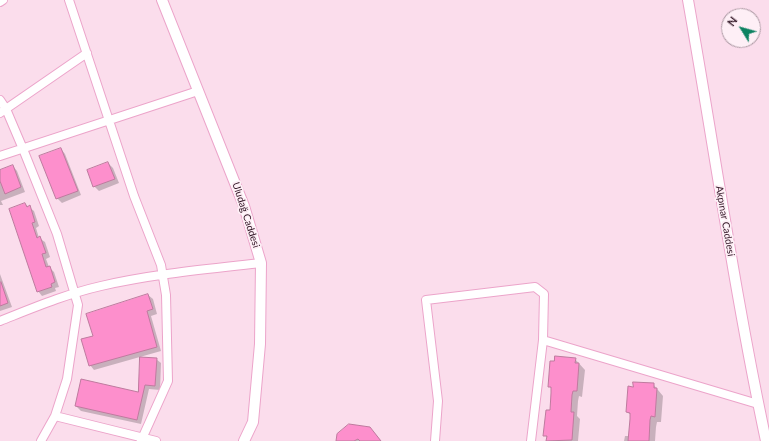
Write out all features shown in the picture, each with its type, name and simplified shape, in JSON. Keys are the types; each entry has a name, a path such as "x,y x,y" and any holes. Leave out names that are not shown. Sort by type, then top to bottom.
{"street":[{"path":"70,0 108,121 134,196 161,265 166,295 168,381 142,439"},
{"name":"Uludağ Caddesi","path":"162,0 244,206 261,263 260,344 253,422 244,441"},
{"name":"Akpınar Caddesi","path":"688,0 750,366 766,441"},
{"path":"3,111 87,53"},
{"path":"0,156 198,91"},
{"path":"0,100 3,111 23,149 57,234 78,305 67,379 55,416 41,441"},
{"path":"0,321 74,293 102,286 162,275 261,263"},
{"path":"435,441 438,401 426,300 536,286 544,294 543,340 531,441"},
{"path":"543,340 758,404"},
{"path":"55,416 142,439 156,441"}],"building":[{"path":"61,148 78,191 56,199 39,156"},
{"path":"108,162 115,179 93,187 87,170"},
{"path":"13,165 21,187 5,194 0,181 0,170"},
{"path":"25,203 27,207 30,205 35,222 32,223 37,238 40,236 46,253 42,254 46,267 50,266 55,282 51,284 52,287 37,292 9,209"},
{"path":"1,282 8,303 0,306 0,283"},
{"path":"148,294 153,309 147,311 157,347 89,366 81,339 93,336 86,314"},
{"path":"555,356 576,358 575,363 579,363 577,391 573,391 572,395 571,412 574,412 572,440 546,441 547,436 543,436 546,410 550,410 551,387 548,387 550,361 554,361"},
{"path":"140,357 157,358 155,386 145,385 137,420 75,406 81,379 138,392"},
{"path":"633,382 654,383 654,388 657,388 655,417 651,416 649,441 628,441 630,413 626,412 628,386 633,387"},
{"path":"349,424 370,427 381,441 360,441 358,439 354,441 336,441 337,434"}]}
